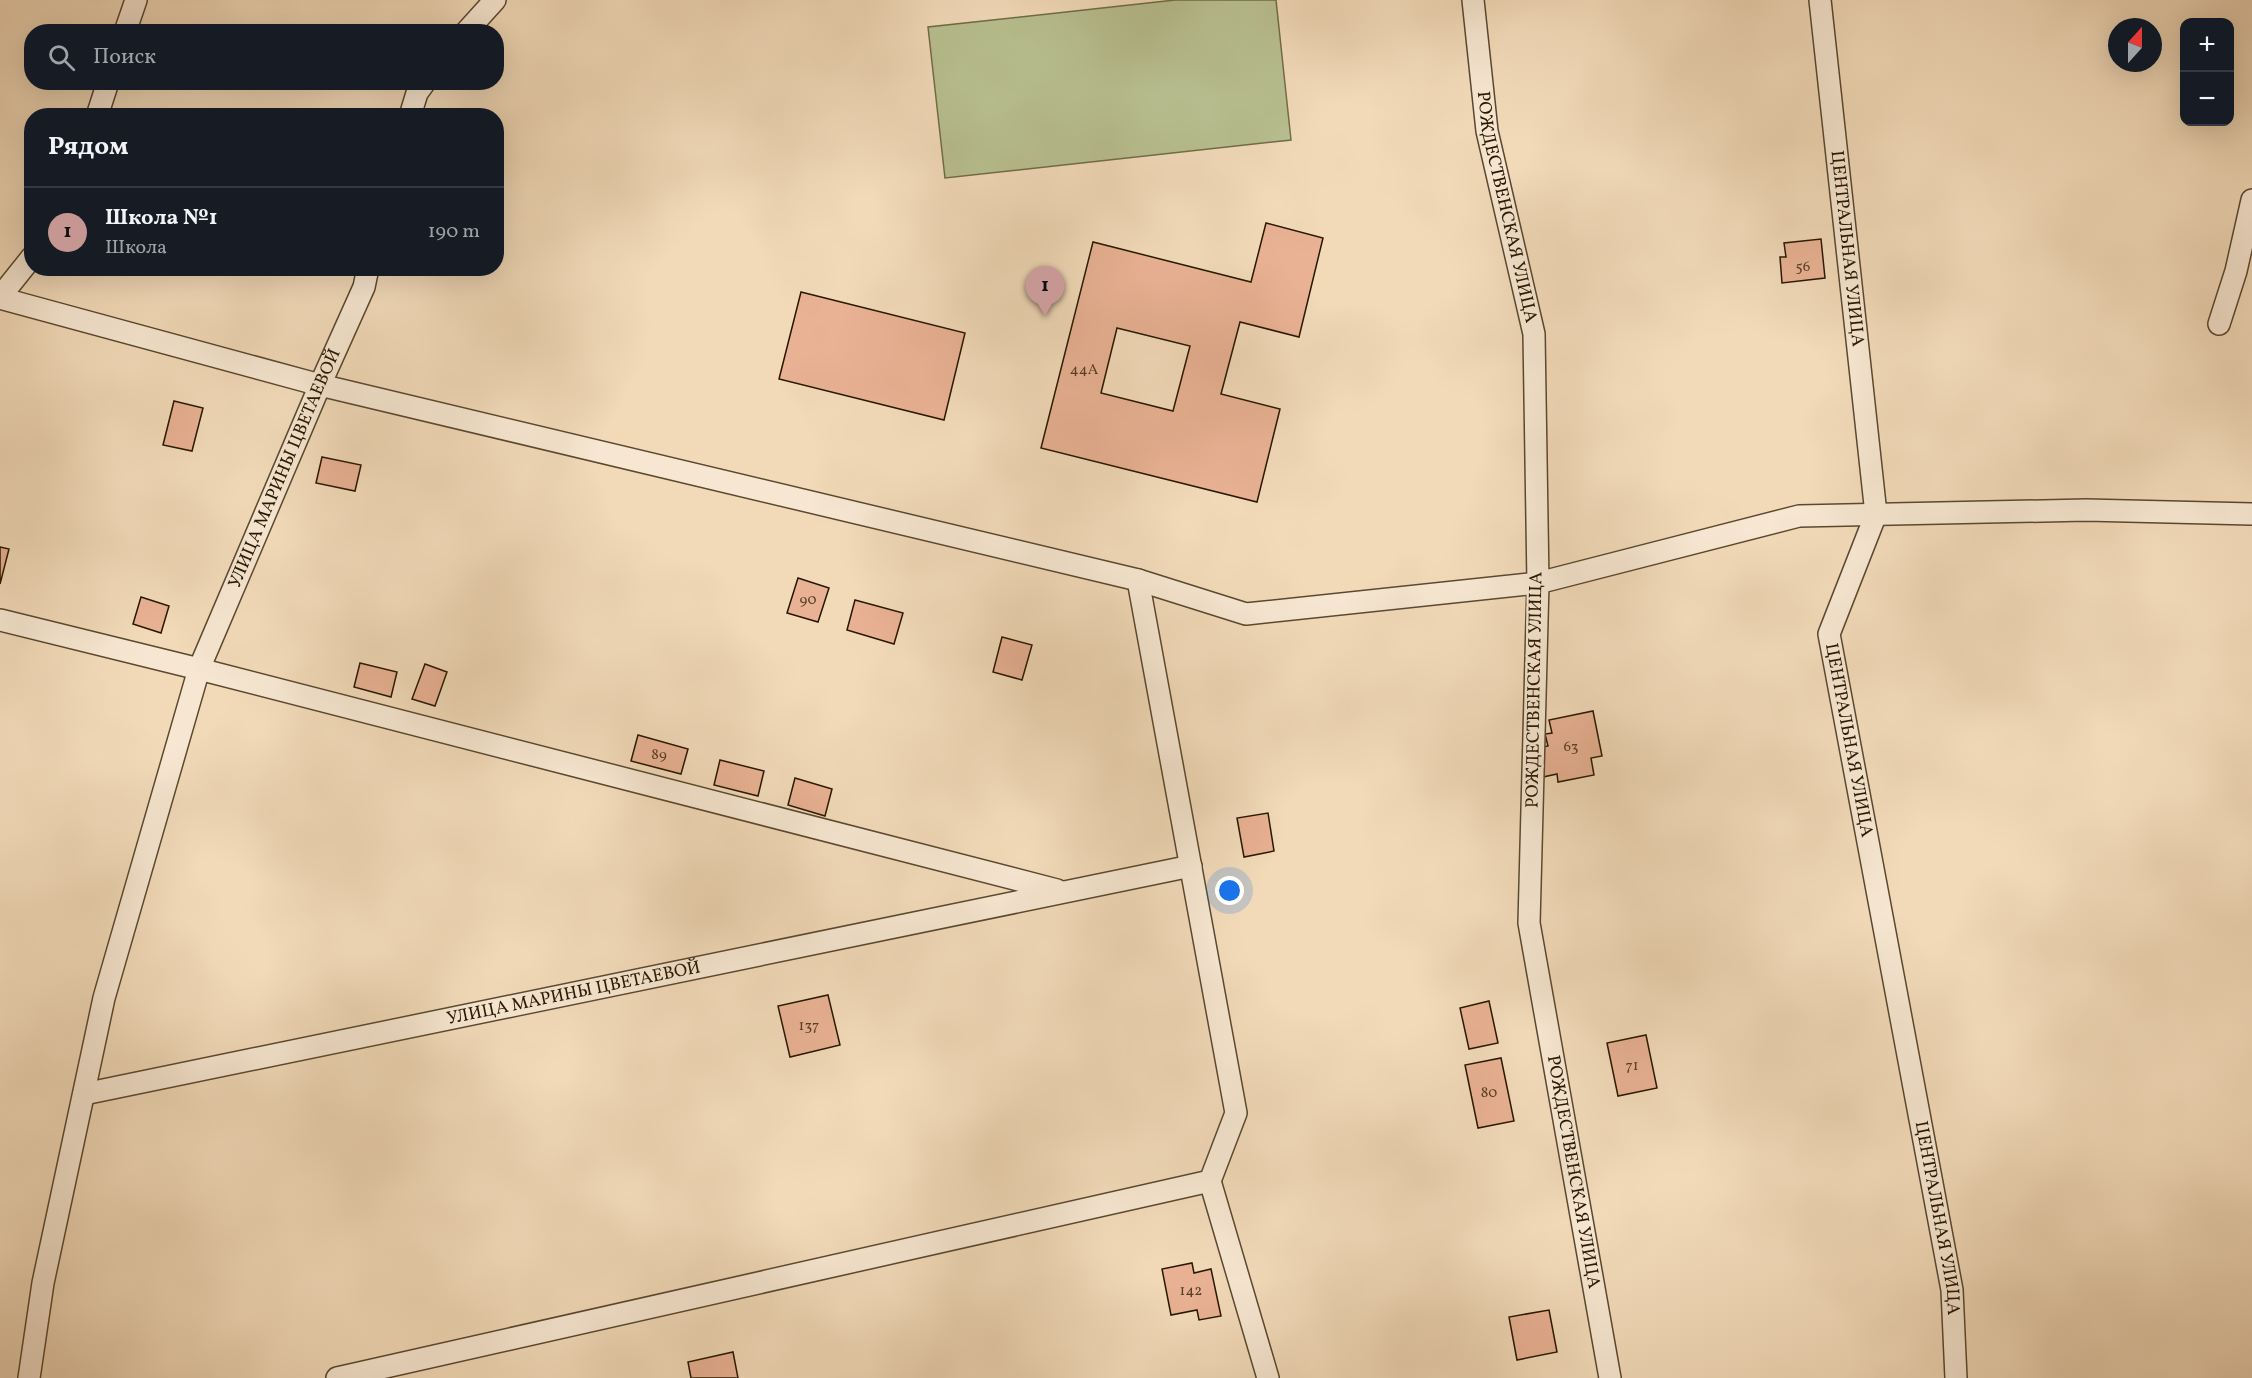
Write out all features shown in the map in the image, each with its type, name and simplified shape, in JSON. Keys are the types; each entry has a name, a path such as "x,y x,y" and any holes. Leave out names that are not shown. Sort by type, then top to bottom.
{"street":[{"path":"128,24 136,0"},
{"path":"473,24 495,0"},
{"name":"РОЖДЕСТВЕНСКАЯ УЛИЦА","path":"1473,0 1487,131 1534,334 1538,583 1529,923 1610,1378"},
{"name":"ЦЕНТРАЛЬНАЯ УЛИЦА","path":"1820,0 1876,514 1829,634 1952,1290 1956,1378"},
{"path":"100,108 105,90"},
{"path":"412,108 419,90"},
{"path":"2219,324 2236,271 2252,200"},
{"path":"24,267 0,298 320,385 1138,580 1246,614 1538,583 1799,516 2086,510 2252,514"},
{"name":"УЛИЦА МАРИНЫ ЦВЕТАЕВОЙ","path":"29,1378 43,1283 104,998 200,669 364,287 366,276"},
{"path":"1138,580 1236,1113 1210,1181 1268,1378"},
{"name":"УЛИЦА МАРИНЫ ЦВЕТАЕВОЙ","path":"0,620 200,669 1063,892"},
{"name":"УЛИЦА МАРИНЫ ЦВЕТАЕВОЙ","path":"84,1094 1191,866"},
{"path":"337,1378 1210,1181"}],"green space":[{"path":"1175,0 1276,0 1291,140 945,178 928,27"}],"building":[{"path":"1266,223 1323,238 1299,337 1240,322 1221,394 1280,409 1257,502 1041,448 1093,242 1251,282","holes":["1117,328 1190,346 1173,411 1101,393"]},
{"path":"1821,239 1825,278 1782,283 1780,257 1786,257 1784,243"},
{"path":"801,292 965,333 944,420 779,379"},
{"path":"174,401 203,408 192,451 163,445"},
{"path":"322,457 361,465 355,491 316,483"},
{"path":"0,547 9,549 0,584"},
{"path":"798,578 829,588 818,622 787,613"},
{"path":"141,597 169,606 161,633 133,624"},
{"path":"855,600 903,613 894,644 847,630"},
{"path":"1002,637 1032,645 1022,680 993,672"},
{"path":"360,663 397,672 391,697 354,687"},
{"path":"425,664 447,672 435,706 412,699"},
{"path":"1593,711 1602,756 1591,758 1594,775 1558,782 1557,774 1543,777 1537,748 1548,746 1545,734 1552,733 1549,720"},
{"path":"638,735 688,749 681,774 631,761"},
{"path":"720,760 764,771 758,796 714,785"},
{"path":"795,778 832,789 825,816 788,805"},
{"path":"1268,813 1274,851 1244,857 1237,818"},
{"path":"828,995 840,1045 790,1057 778,1006"},
{"path":"1489,1001 1498,1043 1469,1049 1460,1008"},
{"path":"1646,1035 1657,1088 1618,1096 1607,1043"},
{"path":"1501,1058 1514,1121 1478,1128 1465,1065"},
{"path":"1192,1263 1194,1273 1211,1269 1221,1316 1199,1320 1197,1310 1171,1315 1162,1269"},
{"path":"1549,1310 1557,1352 1517,1360 1509,1317"},
{"path":"733,1352 738,1378 691,1378 688,1362"}],"place":[{"name":"Школа №1","path":"1045,316"}]}
